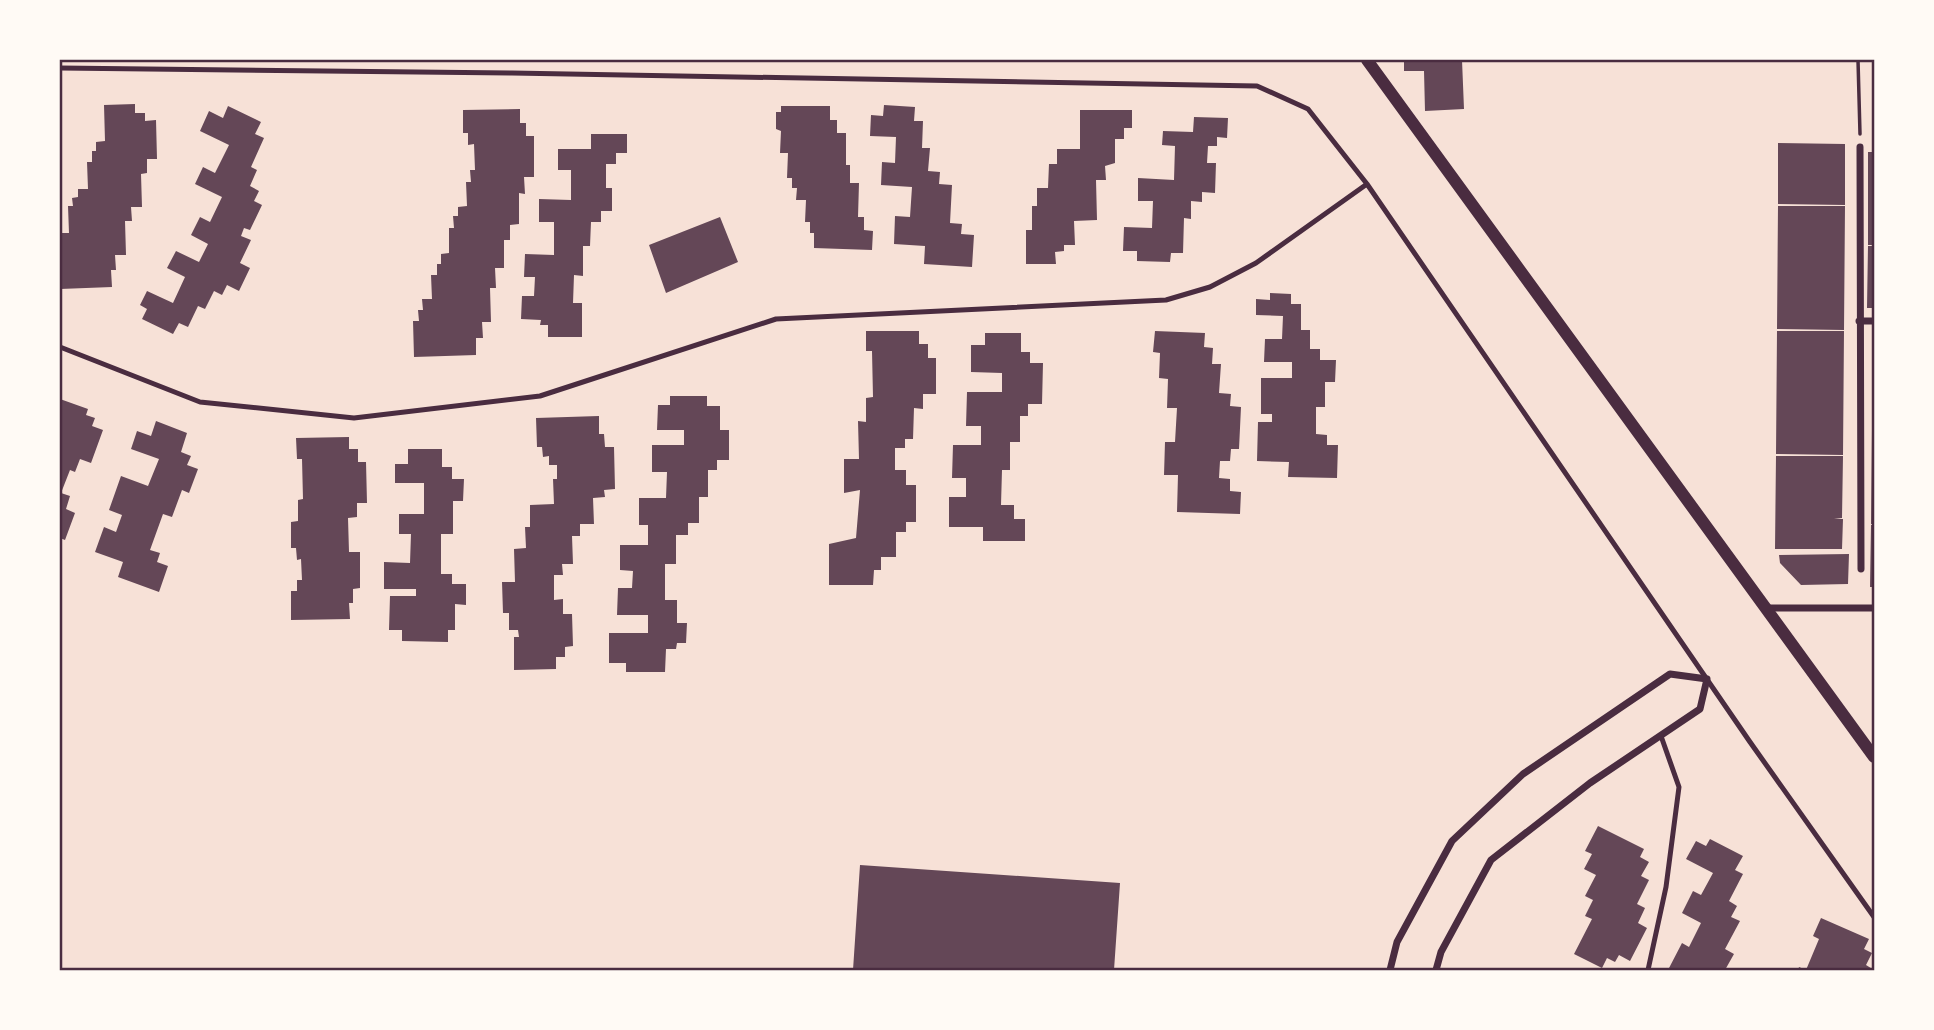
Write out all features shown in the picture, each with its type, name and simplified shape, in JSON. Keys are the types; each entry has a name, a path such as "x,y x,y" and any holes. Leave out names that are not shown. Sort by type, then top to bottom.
{"street":[{"path":"1367,60 1874,757"},
{"path":"1860,147 1861,569"},
{"path":"1859,321 1874,321"},
{"path":"1766,608 1874,608"},
{"path":"1390,971 1397,942 1452,841 1523,774 1670,674 1707,679 1700,709 1590,783 1491,860 1441,952 1436,971"}],"lane":[{"path":"60,68 1257,86 1308,109 1367,184 1874,917"},
{"path":"60,347 200,402 354,418 540,396 776,319 1166,300 1210,287 1256,263 1367,184"},
{"path":"1648,971 1666,887 1679,788 1661,736"}],"path":[{"path":"1858,60 1860,147"}],"building":[{"path":"1404,60 1462,60 1464,109 1425,111 1424,71 1404,71"},
{"path":"135,104 135,113 145,113 145,121 156,120 157,159 147,159 147,173 141,174 142,207 131,207 132,221 125,221 126,255 115,255 116,270 111,270 112,287 60,289 60,233 69,233 68,206 73,206 72,198 78,197 78,189 88,189 87,162 92,162 92,151 96,151 96,142 105,141 104,105"},
{"path":"884,105 915,107 914,121 923,121 922,148 930,148 928,171 940,172 939,184 952,185 950,223 962,224 961,234 974,235 972,267 924,264 925,246 894,244 895,216 910,217 912,187 881,185 882,162 895,163 896,137 870,136 871,115 883,116"},
{"path":"228,106 261,122 255,134 264,138 251,167 257,170 250,186 259,191 254,201 262,205 250,230 244,228 241,236 251,240 240,263 250,268 239,291 227,285 222,295 214,291 205,309 198,306 188,327 179,323 173,334 142,319 147,309 140,305 147,291 173,303 185,277 167,268 176,251 199,262 208,244 191,235 200,217 210,222 222,197 195,184 203,167 215,173 229,145 200,131 209,111 223,118"},
{"path":"781,106 830,106 830,120 837,120 837,133 846,133 846,165 850,165 850,183 859,183 858,217 864,217 864,230 873,231 872,250 814,248 814,233 810,233 810,222 805,222 806,200 796,200 797,188 792,188 792,178 787,178 788,153 780,153 781,131 776,129 776,112 781,112"},
{"path":"520,109 520,123 526,123 526,136 534,136 534,177 524,177 525,194 519,193 519,224 510,225 510,240 504,240 504,268 495,268 496,288 490,288 491,322 482,322 483,338 476,338 476,355 414,357 413,321 419,321 418,310 423,310 422,299 432,299 431,275 437,275 441,254 449,253 449,228 454,228 453,216 458,216 458,207 467,206 466,182 471,182 470,170 475,170 474,144 468,145 468,133 463,133 463,110"},
{"path":"1080,110 1132,110 1132,128 1124,128 1124,139 1115,139 1115,163 1105,166 1106,180 1096,180 1097,220 1074,221 1075,245 1064,245 1064,251 1055,252 1056,264 1026,264 1026,230 1032,230 1032,206 1037,206 1037,188 1048,188 1049,164 1057,164 1057,149 1080,149"},
{"path":"1194,117 1228,118 1227,138 1217,137 1217,146 1208,146 1207,163 1216,163 1215,193 1202,192 1202,202 1191,201 1191,219 1184,218 1183,253 1171,253 1170,262 1137,261 1137,251 1123,251 1124,227 1152,228 1153,201 1138,201 1138,178 1174,180 1175,146 1162,145 1163,131 1193,132"},
{"path":"591,134 627,134 627,153 616,153 616,164 606,164 606,188 612,188 612,211 601,211 601,222 591,222 590,246 583,246 583,276 574,275 573,303 582,303 582,337 548,337 548,325 540,325 541,320 521,319 522,296 534,296 535,277 524,277 525,254 554,255 554,222 539,222 539,199 571,200 571,170 558,170 558,149 591,149"},
{"path":"1778,143 1845,144 1845,205 1778,204"},
{"path":"1868,152 1874,152 1874,245 1868,245"},
{"path":"1778,206 1845,206 1844,330 1777,329"},
{"path":"720,217 738,262 666,293 649,245"},
{"path":"1868,246 1874,246 1874,308 1867,308"},
{"path":"1270,293 1291,294 1291,304 1301,304 1301,330 1310,330 1310,349 1320,349 1320,360 1336,360 1335,382 1325,382 1325,407 1316,407 1316,434 1327,435 1327,445 1338,445 1337,478 1288,477 1289,462 1257,461 1258,422 1272,422 1272,414 1261,414 1261,378 1292,378 1292,362 1264,362 1265,339 1282,339 1283,316 1256,315 1256,299 1270,300"},
{"path":"866,331 919,331 919,344 928,344 928,358 936,358 936,394 923,394 923,409 914,408 913,439 905,439 905,448 895,448 895,470 906,470 906,485 916,485 916,522 906,522 906,532 896,532 896,557 881,557 881,570 874,570 873,585 829,585 829,544 856,538 860,490 844,493 844,459 859,459 858,421 866,422 866,398 873,397 872,351 866,351"},
{"path":"1155,331 1205,333 1204,347 1213,348 1212,364 1221,364 1219,393 1231,394 1230,406 1241,407 1239,449 1231,449 1230,461 1220,461 1219,478 1230,479 1230,491 1241,492 1240,514 1177,512 1178,475 1164,475 1165,442 1175,442 1177,408 1167,408 1168,379 1159,378 1160,353 1153,352"},
{"path":"1777,331 1844,331 1843,455 1776,454"},
{"path":"985,333 1021,333 1021,352 1030,352 1030,363 1043,363 1042,404 1028,404 1028,416 1020,416 1020,442 1010,442 1010,470 1002,470 1001,505 1014,505 1014,519 1025,519 1025,541 983,541 983,527 949,527 949,497 966,497 966,478 952,478 953,445 981,445 981,426 966,426 967,392 1002,392 1002,373 971,372 971,345 985,345"},
{"path":"670,396 707,396 707,406 720,406 720,430 729,430 729,460 717,460 717,470 708,470 708,497 699,497 699,523 688,523 688,535 676,535 676,564 665,564 665,600 677,600 677,623 687,623 686,643 677,643 676,649 666,649 665,672 626,672 626,663 609,663 609,633 648,633 648,615 617,615 618,588 632,588 633,571 620,570 620,545 648,545 648,525 639,525 639,498 666,498 667,472 652,472 652,445 684,445 684,430 657,430 658,405 670,405"},
{"path":"60,399 88,409 86,415 95,418 92,426 103,430 91,463 80,459 75,472 70,470 61,493 70,496 66,509 75,513 65,540 60,538"},
{"path":"599,416 599,434 604,434 605,447 614,447 615,489 604,490 605,497 593,498 594,524 580,524 580,536 572,536 573,564 562,564 563,575 554,575 554,600 563,599 563,614 572,614 573,646 565,647 565,657 556,657 556,669 514,670 514,637 519,637 518,630 509,630 509,613 503,613 502,582 515,582 514,549 526,548 525,527 530,527 530,505 554,504 553,479 557,479 557,465 549,465 549,456 543,457 542,447 537,447 536,418"},
{"path":"156,421 187,433 181,452 191,456 187,465 198,469 189,493 182,490 172,517 163,514 150,550 160,553 157,562 168,566 159,592 118,577 123,562 95,552 104,527 116,532 122,515 109,510 121,476 148,486 159,459 131,449 137,431 151,436"},
{"path":"1874,431 1874,524 1871,524"},
{"path":"349,437 349,449 358,449 358,462 366,462 367,503 357,503 357,517 348,518 349,552 360,552 360,588 353,589 353,603 349,603 350,619 291,620 291,591 297,591 297,580 302,580 301,559 297,560 296,548 291,548 291,522 298,521 298,500 303,499 302,459 297,459 296,438"},
{"path":"408,449 442,449 442,467 452,467 452,479 464,479 463,501 453,501 453,534 441,534 441,574 452,574 452,584 466,584 466,605 455,604 455,630 448,630 448,642 402,641 402,630 389,630 390,596 416,596 416,589 384,589 384,562 410,563 411,534 399,534 399,514 424,514 424,483 395,483 395,464 408,464"},
{"path":"1776,456 1843,456 1842,518 1834,519 1843,519 1842,549 1775,549"},
{"path":"1871,525 1874,525 1874,587 1870,587"},
{"path":"1849,554 1848,584 1801,585 1780,563 1779,555"},
{"path":"1598,826 1644,849 1640,857 1649,862 1641,876 1649,880 1637,904 1645,908 1638,923 1647,928 1630,961 1619,955 1615,962 1607,958 1602,968 1574,954 1592,919 1585,916 1593,900 1585,896 1596,875 1584,869 1592,854 1585,851"},
{"path":"1710,839 1743,856 1735,870 1743,874 1729,901 1737,906 1731,917 1740,921 1725,949 1734,954 1725,970 1668,970 1682,943 1689,947 1701,923 1682,913 1693,891 1701,895 1713,873 1686,859 1696,841 1706,846"},
{"path":"860,865 1120,883 1114,970 853,970"},
{"path":"1821,918 1869,939 1864,949 1872,953 1866,965 1874,970 1806,970 1819,939 1813,936"}]}
